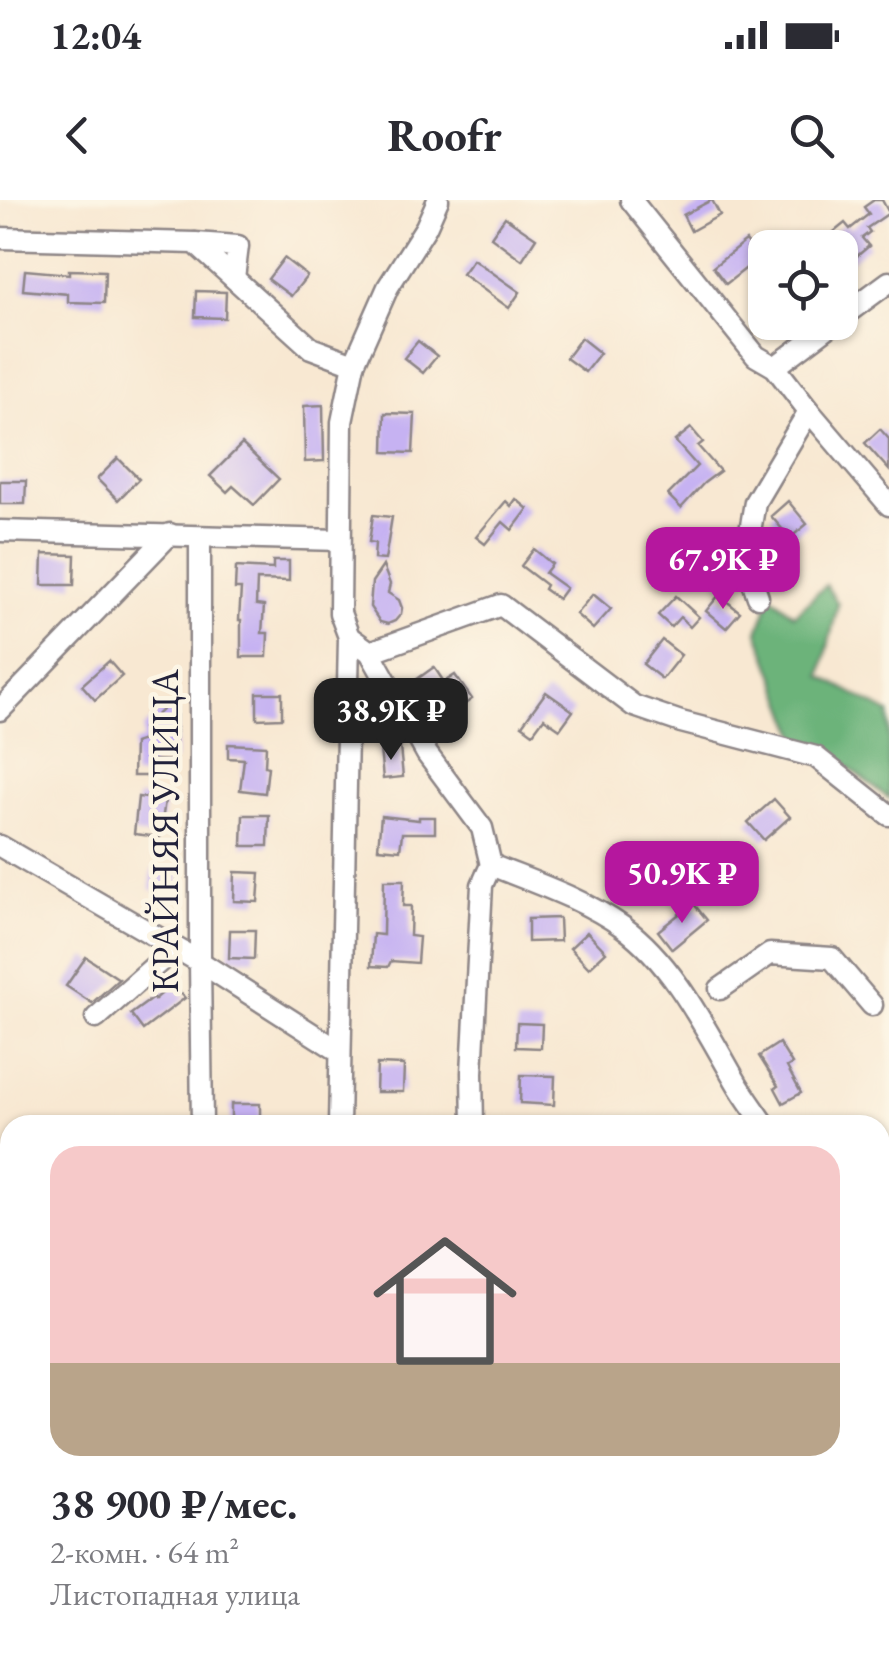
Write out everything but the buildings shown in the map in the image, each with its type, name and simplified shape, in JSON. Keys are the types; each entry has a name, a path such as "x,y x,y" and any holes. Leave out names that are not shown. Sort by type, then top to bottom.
{"street":[{"path":"339,1115 349,638 340,613 342,422 354,364 388,287 426,227 438,200"},
{"path":"631,200 756,356 776,367 808,411 889,505"},
{"path":"0,238 194,243 311,348 354,364"},
{"path":"858,305 889,282"},
{"path":"776,367 811,340"},
{"path":"758,598 750,574 748,544 755,502 808,411"},
{"path":"0,531 340,540"},
{"path":"0,710 170,534"},
{"name":"КРАЙНЯЯ УЛИЦА","path":"200,537 202,1115"},
{"path":"370,652 501,605 634,706 816,757 889,814"},
{"path":"349,638 370,652 427,754 482,828 491,865 482,885 473,1115"},
{"path":"0,846 200,962 339,1051"},
{"path":"491,865 575,900 622,926 640,941 698,1014 758,1115"},
{"path":"96,1018 175,948"},
{"path":"720,989 770,954 832,958 872,1005"}],"green space":[{"path":"826,585 838,604 821,676 889,713 889,799 828,752 800,743 758,632 771,595 794,615"}]}
